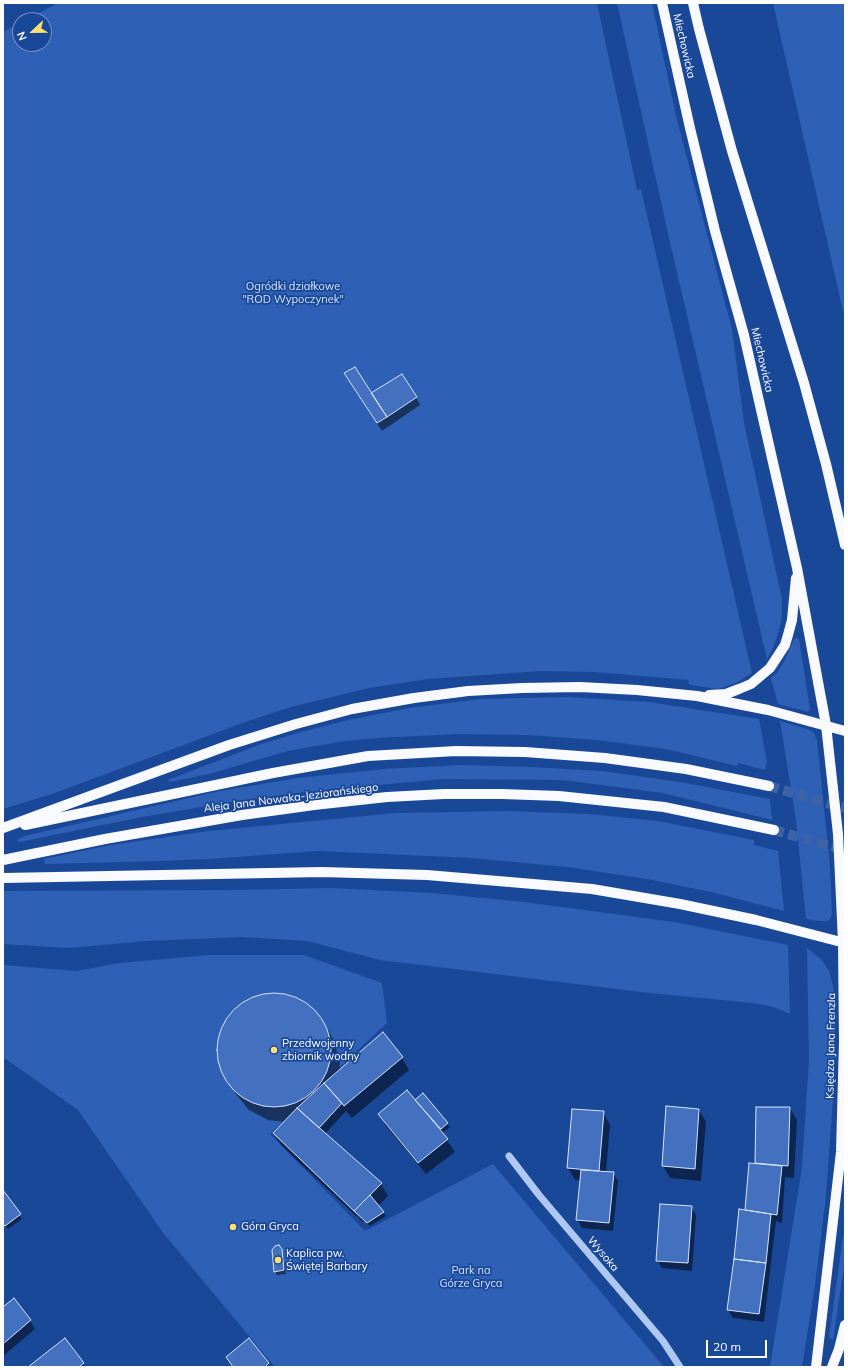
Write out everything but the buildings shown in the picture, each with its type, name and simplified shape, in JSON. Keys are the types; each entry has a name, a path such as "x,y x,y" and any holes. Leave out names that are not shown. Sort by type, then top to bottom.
{"main road":[{"name":"Miechowicka","path":"662,3 713,223 744,335 797,568 826,725"},
{"name":"Miechowicka","path":"693,3 732,151 808,398 826,464 845,545"},
{"path":"697,696 726,694 740,689 751,684 770,668 785,645 788,635 792,620 797,568"},
{"path":"3,829 229,745 296,724 360,708 422,697 468,691 580,687 637,690 697,696 768,710 845,731"},
{"name":"Księdza Jana Frenzla","path":"816,1367 841,1152 844,1042 844,942 838,834 826,725"},
{"name":"Aleja Jana Nowaka-Jeziorańskiego","path":"3,829 273,773 368,756 456,751 525,752 605,758 686,769 769,786"},
{"name":"Aleja Jana Nowaka-Jeziorańskiego","path":"3,860 105,839 242,815 314,805 444,794 559,796 664,807 774,830"},
{"path":"3,878 322,872 427,875 599,890 680,904 756,920 844,942"},
{"path":"832,1367 842,1350 845,1325"}],"street":[{"name":"Wysoka","path":"508,1156 539,1195 663,1341 680,1367"}],"green space":[{"name":"Ogródki działkowe \"ROD Wypoczynek\"","path":"58,3 597,3 637,190 641,189 752,673 736,683 717,689 691,685 688,683 689,680 595,672 540,671 428,679 369,688 291,707 248,721 55,793 3,809 3,32 12,27 12,52 52,52 52,12 41,12"},
{"path":"617,3 652,3 676,116 732,329 744,423 782,599 782,616 779,631 767,659 669,238"},
{"path":"773,3 845,3 845,320"},
{"path":"794,639 799,639 810,709 808,712 778,704 771,678 777,673 785,660"},
{"path":"568,697 649,702 759,719 767,762 765,770 738,763 737,766 666,749 597,740 527,735 459,734 345,741 288,751 209,774 170,782 168,780 261,744 348,720 409,708 481,699"},
{"path":"780,721 810,730 814,733 817,740 830,867 832,914 829,921 806,919 796,820"},
{"path":"462,765 602,771 680,782 770,799 772,820 663,793 563,780 443,779 314,791 243,800 142,817 19,842 17,840 29,835 215,792 297,778 383,769"},
{"path":"508,811 589,814 658,821 754,840 754,845 778,851 784,911 711,892 647,879 567,867 472,858 318,851 160,861 45,864 44,859 111,845 209,831 396,813"},
{"path":"331,888 432,893 524,902 674,922 788,945 790,1014 774,1007 753,1003 650,993 380,960 307,941 242,937 146,941 69,948 3,944 3,891"},
{"path":"807,948 822,960 829,971 835,1003 835,1071 826,1196 815,1285 802,1367 770,1367 802,1167 809,1061"},
{"name":"Park na Górze Gryca","path":"210,955 304,955 382,983 387,1023 270,1134 365,1231 493,1164 664,1367 275,1367 164,1234 78,1110 3,1057 3,965 77,971 119,963"},
{"path":"845,1223 845,1260 833,1340 829,1337"}],"tunnel":[{"path":"769,786 845,808"},
{"path":"774,830 845,850"}],"place":[{"name":"Przedwojenny zbiornik wodny","path":"274,1050"},
{"name":"Góra Gryca","path":"233,1227"},
{"name":"Kaplica pw. Świętej Barbary","path":"278,1260"}]}
